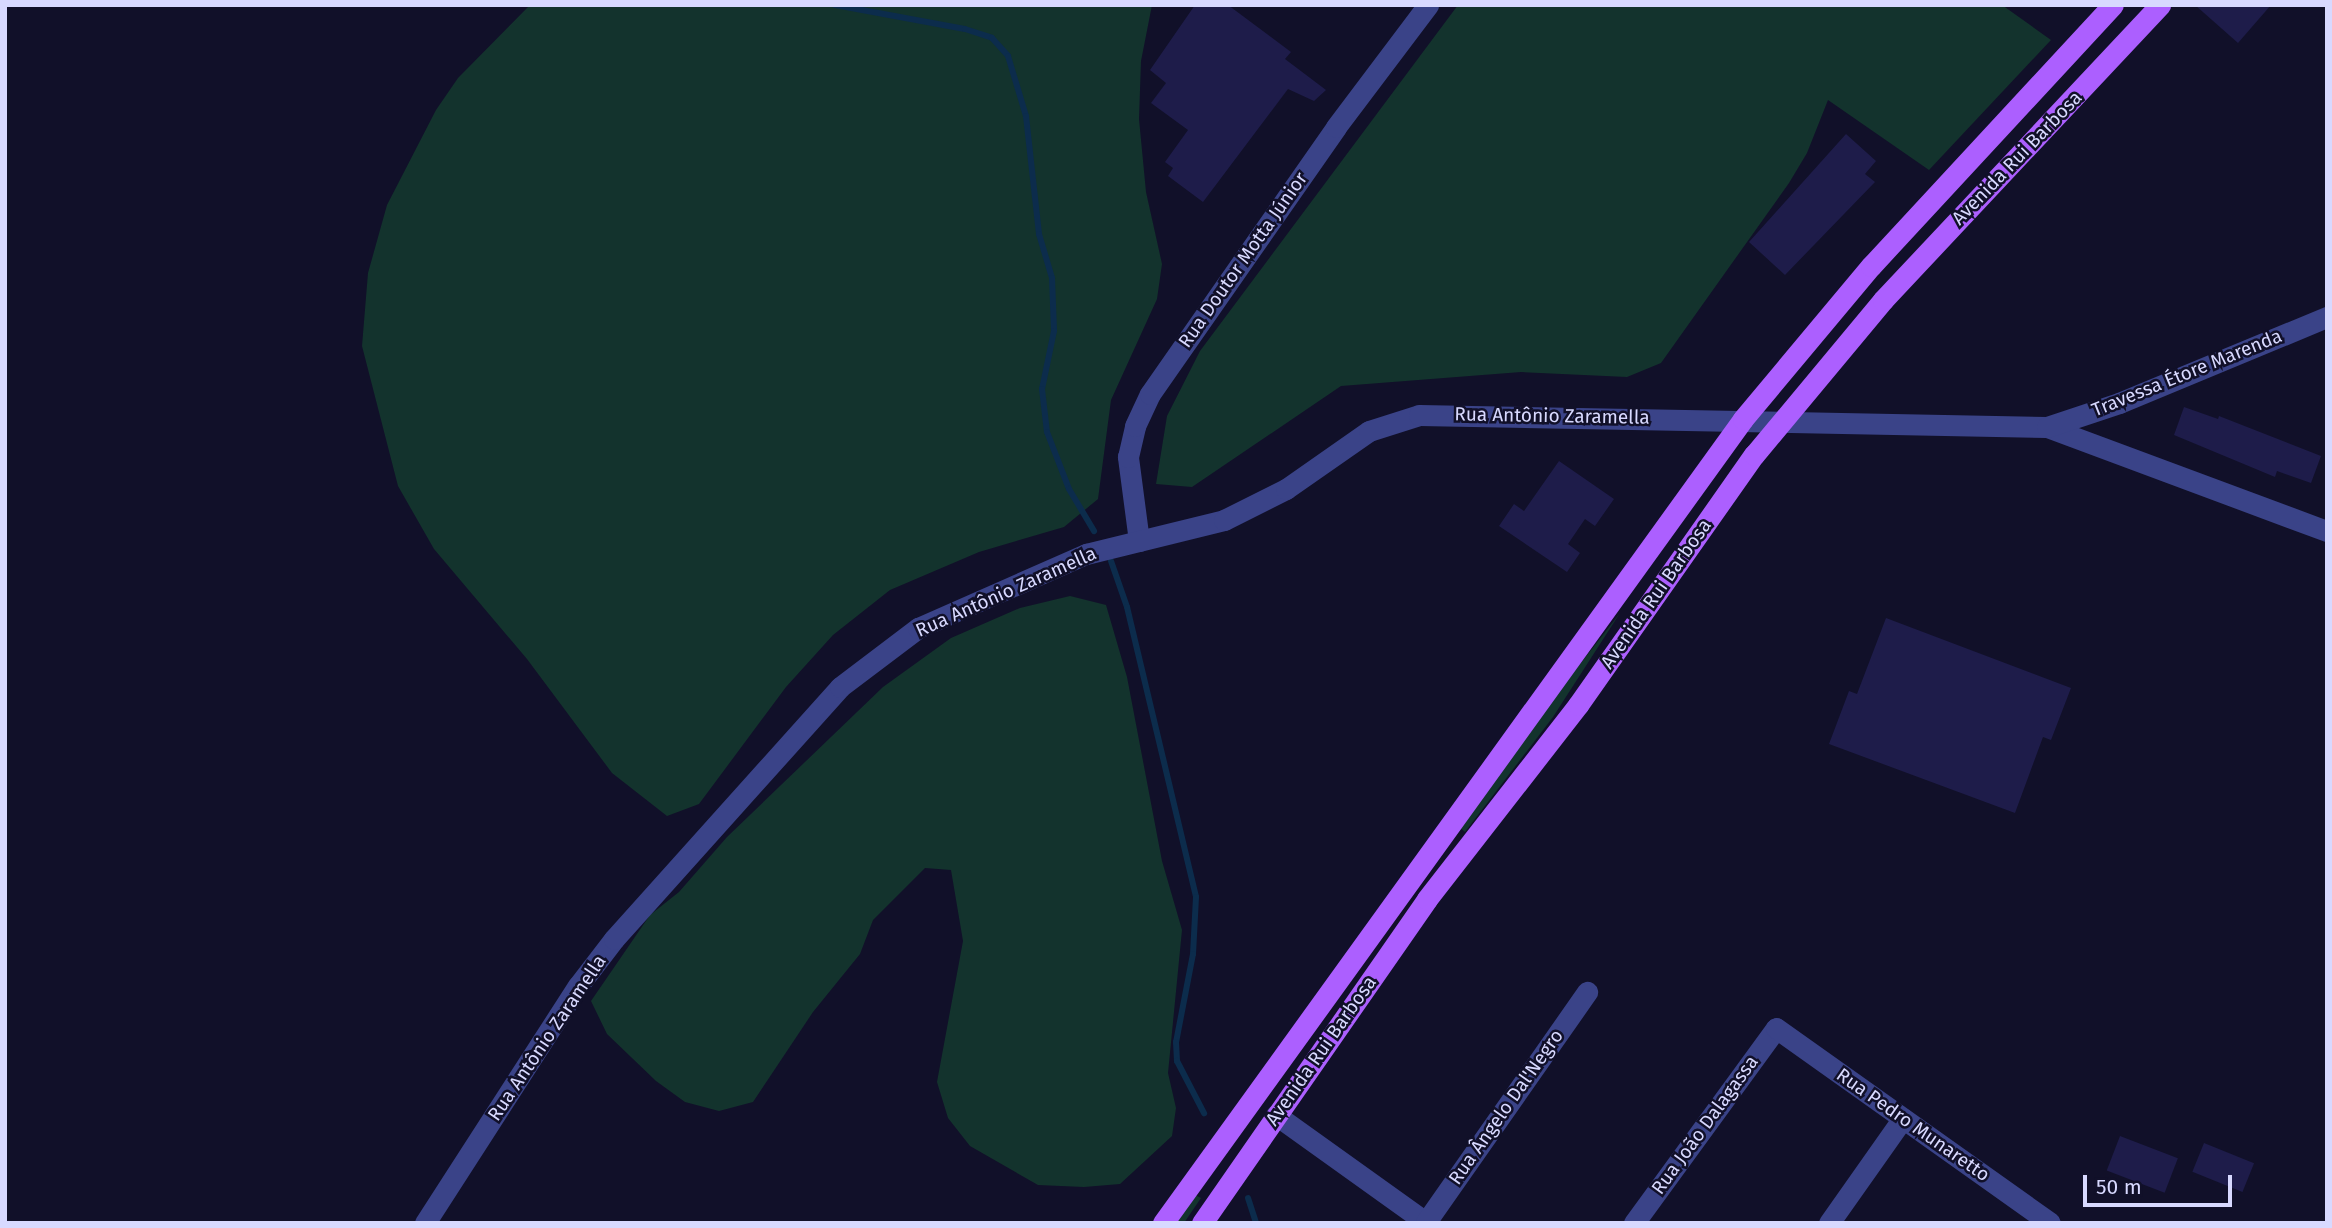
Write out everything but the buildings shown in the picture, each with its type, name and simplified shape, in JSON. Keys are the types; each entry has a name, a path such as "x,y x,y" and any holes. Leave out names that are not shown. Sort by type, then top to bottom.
{"main road":[{"name":"Avenida Rui Barbosa","path":"1163,1223 1228,1128 1743,419 1871,266 2113,5"},
{"name":"Avenida Rui Barbosa","path":"1202,1223 1427,899 1578,705 1783,420 1883,300 2160,5"}],"street":[{"name":"Rua Doutor Motta Júnior","path":"1139,541 1128,457 1135,426 1150,394 1336,127 1428,5"},
{"name":"Travessa Étore Marenda","path":"2046,426 2119,403 2327,317"},
{"name":"Rua Antônio Zaramella","path":"425,1223 578,986 614,939 840,687 918,628 1086,554 1192,530 1245,511 1286,489 1369,431 1419,415 2046,426"},
{"path":"2046,426 2327,531"},
{"name":"Rua Ângelo Dal'Negro","path":"1427,1222 1587,992"},
{"name":"Rua Pedro Munaretto","path":"1776,1028 1903,1118 2026,1216 2050,1223"},
{"name":"Rua João Dalagassa","path":"1634,1223 1776,1028"},
{"path":"1276,1115 1427,1222"},
{"path":"1829,1223 1903,1118"}],"green space":[{"path":"530,5 1152,5 1141,61 1139,119 1146,192 1162,264 1157,299 1111,400 1098,499 1064,527 979,552 890,590 833,635 786,687 699,804 667,816 612,773 527,659 434,549 398,486 362,346 368,273 387,205 436,110 458,78"},
{"path":"1458,5 2002,5 2051,40 1929,170 1828,100 1807,153 1789,183 1661,363 1627,377 1521,372 1341,386 1192,487 1156,484 1167,416 1200,351"},
{"path":"1070,596 1106,605 1127,677 1162,861 1182,930 1168,1073 1176,1108 1172,1136 1120,1184 1084,1187 1038,1185 970,1146 948,1118 937,1082 963,941 951,870 925,868 873,920 860,954 813,1012 753,1102 719,1111 685,1102 656,1081 607,1034 591,1001 650,915 679,892 727,837 883,687 951,638 1020,608"},
{"path":"1620,613 1553,717 1465,832 1459,827 1523,737"},
{"path":"1193,1194 1201,1198 1184,1223 1173,1223"}],"waterway":[{"path":"835,5 965,29 992,38 1008,56 1026,116 1039,234 1052,278 1054,331 1042,389 1047,432 1069,489 1094,531"},
{"path":"1111,561 1127,607 1196,897 1193,954 1176,1042 1177,1061 1204,1113"},
{"path":"1248,1198 1256,1223"}]}
